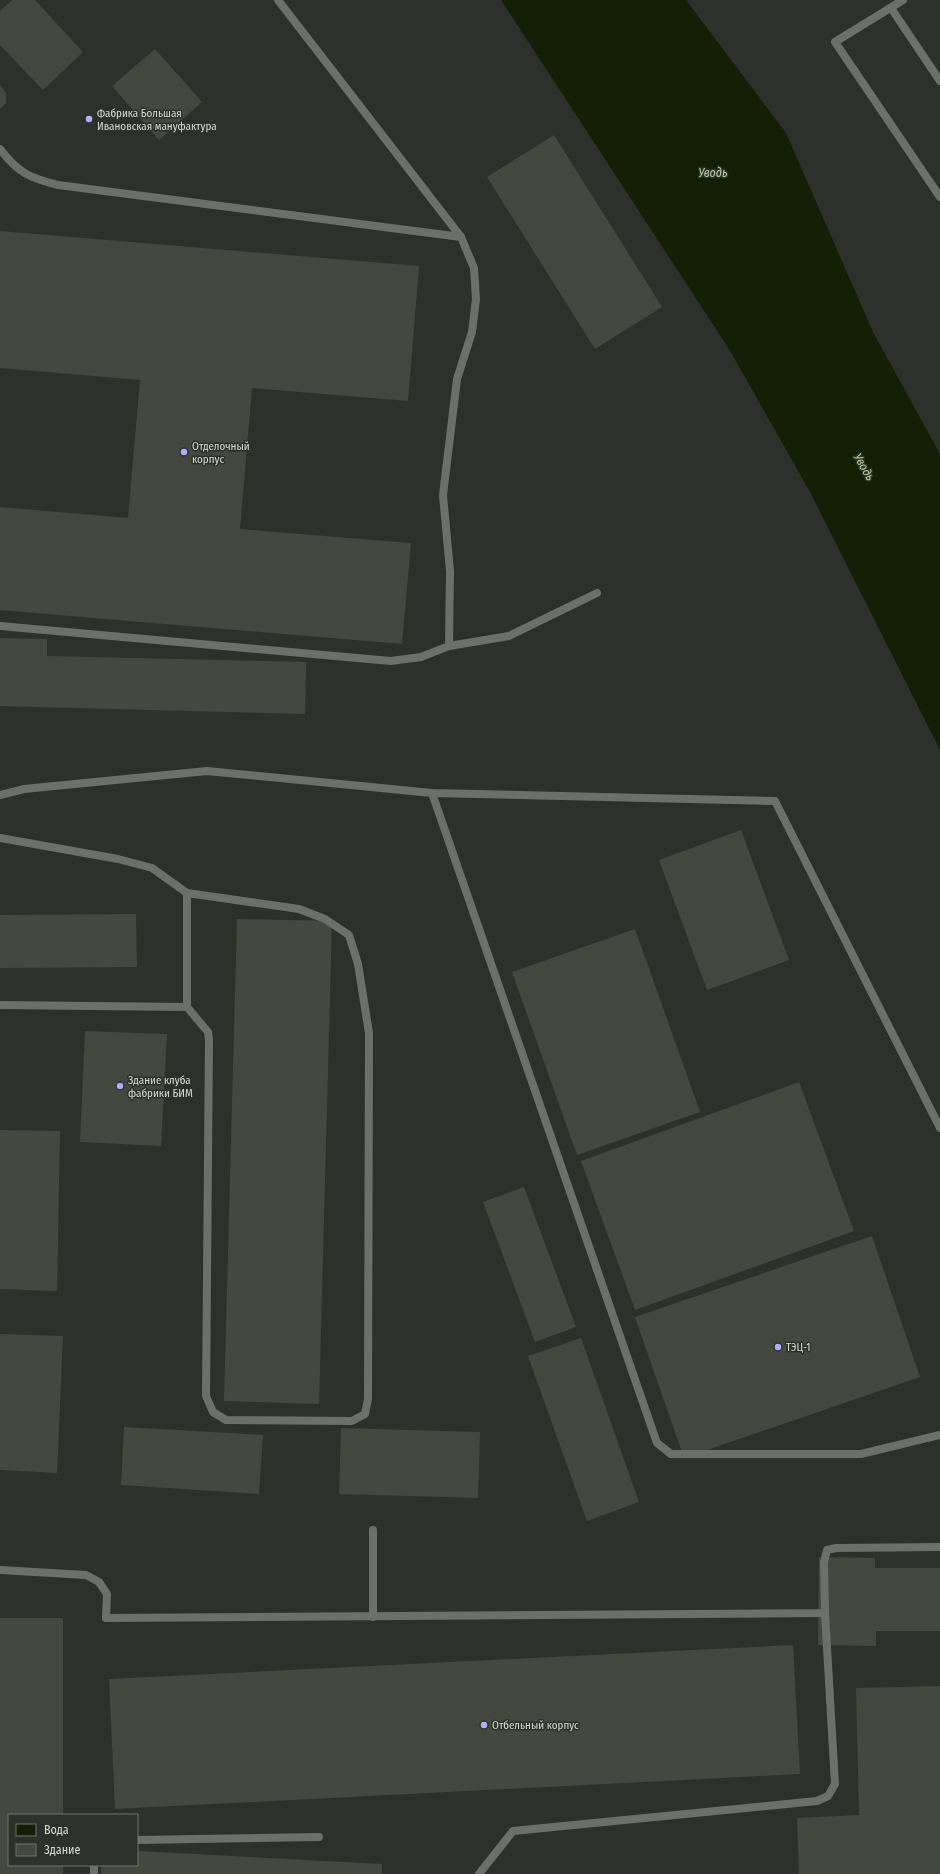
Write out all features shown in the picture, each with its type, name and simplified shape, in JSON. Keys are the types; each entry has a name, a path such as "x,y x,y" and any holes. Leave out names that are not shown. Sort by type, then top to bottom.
{"lane":[{"path":"278,0 461,237 474,268 476,299 472,332 457,379 442,495 450,571 449,646"},
{"path":"903,0 834,42 940,197"},
{"path":"891,8 940,81"},
{"path":"0,149 11,164 35,179 58,185 461,237"},
{"path":"0,626 391,661 421,658 449,646 509,636 597,593"},
{"path":"0,795 24,789 207,771 432,793 775,801 940,1128"},
{"path":"432,793 657,1443 671,1454 861,1454 940,1435"},
{"path":"0,838 118,859 152,868 187,893 299,909 325,920 349,935 358,964 369,1033 368,1399 365,1414 352,1421 226,1420 213,1412 206,1396 209,1040 208,1032 187,1007 187,893"},
{"path":"0,1005 187,1007"},
{"path":"373,1530 373,1617"},
{"path":"479,1874 513,1831 817,1801 828,1796 835,1784 825,1613 824,1562 827,1550 836,1548 940,1547"},
{"path":"0,1570 86,1575 99,1582 107,1594 106,1618 825,1613"},
{"path":"138,1840 319,1837"}],"water":[{"name":"Уводь","path":"501,0 686,0 786,133 873,332 940,454 940,750 810,492 729,349"}],"building":[{"path":"12,0 35,0 83,52 43,90 0,45 0,11"},
{"path":"155,49 202,102 159,140 112,86"},
{"path":"0,85 6,93 6,103 0,109"},
{"path":"554,135 662,307 595,349 487,177"},
{"path":"0,231 419,266 408,401 252,388 240,529 411,543 402,644 0,610 0,507 128,518 140,380 0,368"},
{"path":"0,638 47,639 47,656 306,662 305,714 0,706"},
{"path":"741,830 789,960 707,990 659,860"},
{"path":"136,914 137,967 0,968 0,915"},
{"path":"237,919 332,921 319,1404 224,1401"},
{"path":"635,929 700,1112 577,1155 512,972"},
{"path":"85,1031 167,1034 161,1146 80,1142"},
{"path":"799,1082 854,1231 635,1310 581,1161"},
{"path":"0,1130 60,1131 57,1291 0,1289"},
{"path":"524,1187 576,1327 535,1342 483,1202"},
{"name":"ТЭЦ-1","path":"872,1236 920,1377 684,1458 635,1317"},
{"path":"0,1334 63,1336 57,1473 0,1470"},
{"path":"581,1338 639,1502 587,1521 528,1356"},
{"path":"124,1427 263,1435 259,1494 121,1485"},
{"path":"341,1428 480,1432 478,1498 339,1494"},
{"path":"819,1557 875,1558 875,1568 940,1568 940,1631 876,1631 876,1646 818,1645"},
{"path":"0,1618 63,1618 63,1814 8,1814 8,1866 63,1866 63,1874 0,1874"},
{"path":"793,1645 800,1774 115,1809 109,1679"},
{"path":"940,1686 940,1874 799,1874 797,1818 859,1815 856,1688"},
{"path":"138,1851 382,1864 382,1874 101,1874 102,1866 138,1866"}],"place":[{"name":"Фабрика Большая Ивановская мануфактура","path":"89,119"},
{"name":"Отделочный корпус","path":"184,452"},
{"name":"Здание клуба фабрики БИМ","path":"120,1086"},
{"name":"ТЭЦ-1","path":"778,1347"},
{"name":"Отбельный корпус","path":"484,1725"}]}
